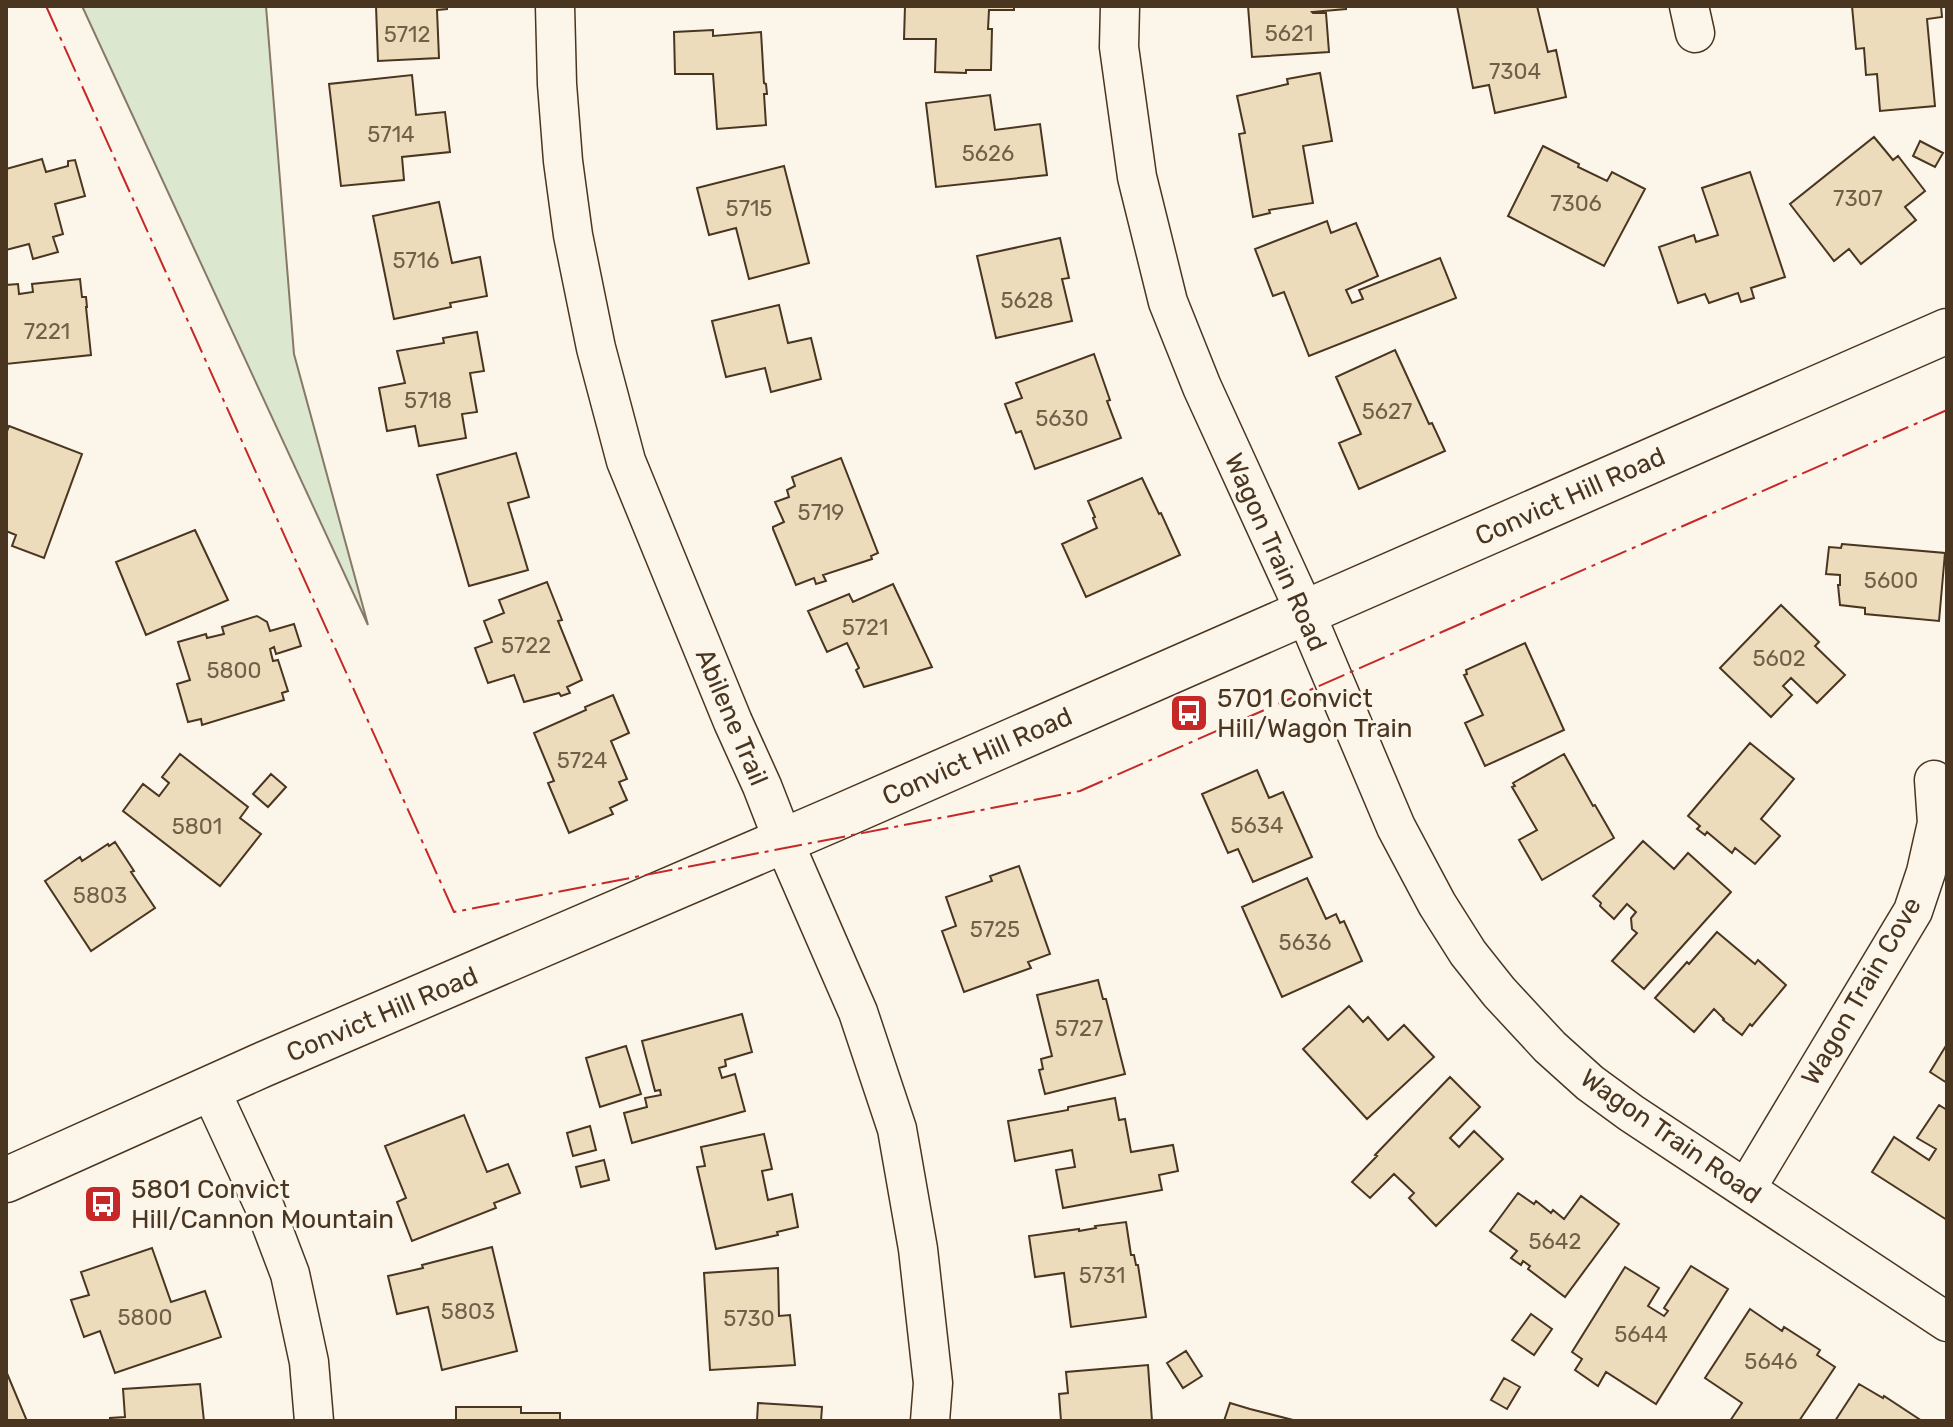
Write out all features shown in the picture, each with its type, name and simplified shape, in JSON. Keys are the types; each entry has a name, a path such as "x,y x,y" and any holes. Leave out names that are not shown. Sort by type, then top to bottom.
{"street":[{"name":"Abilene Trail","path":"555,6 561,146 573,235 596,348 626,461 733,722 858,1012 897,1129 918,1249 933,1383 930,1421"},
{"name":"Wagon Train Road","path":"1120,6 1119,47 1137,177 1168,302 1202,387 1305,612 1396,827 1437,904 1468,953 1499,992 1550,1047 1590,1083 1947,1322"},
{"name":"Convict Hill Road","path":"6,1180 1947,331"},
{"name":"Wagon Train Cove","path":"1746,1189 1913,911 1937,823 1934,780"},
{"path":"210,1089 265,1208 290,1274 309,1362 314,1421"}],"green space":[{"path":"82,6 266,6 294,354 368,625"}],"building":[{"path":"376,6 447,6 447,9 437,10 439,58 378,61"},
{"path":"905,6 1014,6 1014,10 989,10 991,70 935,72 936,39 904,39"},
{"path":"1248,6 1346,6 1346,9 1312,12 1326,13 1329,52 1252,57"},
{"path":"1457,6 1537,6 1548,52 1556,50 1566,97 1495,113 1489,85 1473,88"},
{"path":"1852,6 1941,6 1942,17 1927,19 1935,106 1880,111 1877,74 1866,75 1864,48 1856,49"},
{"path":"713,30 713,36 761,32 767,94 764,94 766,125 717,129 713,74 675,74 674,32"},
{"path":"1320,73 1332,141 1303,146 1313,203 1269,210 1270,213 1253,217 1239,134 1245,133 1237,96 1288,84 1287,79"},
{"path":"412,75 416,115 445,112 450,152 402,157 404,180 341,186 329,84"},
{"path":"990,95 995,130 1040,124 1047,175 936,187 926,103"},
{"path":"1874,137 1893,160 1898,156 1925,191 1905,207 1916,220 1861,264 1849,249 1834,261 1790,204"},
{"path":"1920,141 1943,153 1935,167 1913,156"},
{"path":"1543,146 1607,181 1612,172 1645,189 1604,266 1508,216"},
{"path":"42,159 46,172 68,166 68,161 75,160 85,196 55,204 63,234 53,237 58,252 33,259 29,244 6,250 6,169"},
{"path":"784,166 809,263 749,279 736,228 709,235 697,188"},
{"path":"1750,172 1785,277 1751,288 1754,298 1741,302 1738,293 1709,303 1705,294 1678,303 1659,247 1694,235 1696,242 1718,235 1702,188"},
{"path":"439,202 452,263 480,257 487,296 394,319 373,216"},
{"path":"1327,221 1331,233 1356,223 1378,276 1346,290 1352,303 1363,299 1359,290 1440,258 1456,298 1309,356 1284,292 1273,296 1255,249"},
{"path":"1060,238 1069,278 1062,279 1072,321 996,338 977,256"},
{"path":"80,279 82,297 86,297 91,355 6,364 6,285 18,284 19,294 33,292 32,284"},
{"path":"779,305 788,343 811,338 821,379 771,392 765,368 726,377 712,321"},
{"path":"477,332 484,371 470,373 477,412 462,414 466,438 419,446 415,426 387,431 379,388 405,383 397,351 444,343 443,338"},
{"path":"1395,350 1445,451 1359,489 1339,443 1361,434 1336,377"},
{"path":"1094,354 1121,438 1035,469 1021,431 1016,433 1005,404 1022,398 1016,383"},
{"path":"9,426 82,454 44,558 12,546 16,535 6,531 6,434"},
{"path":"516,453 529,497 508,503 528,570 469,586 437,475"},
{"path":"841,458 878,553 871,556 872,559 823,575 826,581 816,584 814,578 796,585 773,529 784,522 775,502 789,497 787,490 795,486 792,477"},
{"path":"1142,478 1180,555 1086,597 1062,544 1097,528 1088,501"},
{"path":"195,530 228,600 146,635 116,562"},
{"path":"1842,544 1945,553 1939,621 1865,614 1865,608 1840,605 1840,575 1826,574 1829,547 1841,548"},
{"path":"547,582 562,620 558,621 582,680 567,687 570,693 524,702 514,675 488,683 475,648 492,642 484,621 504,613 499,600"},
{"path":"893,584 932,667 864,687 847,643 827,652 808,611 849,594 853,602"},
{"path":"1781,605 1819,642 1815,646 1845,675 1817,703 1791,678 1783,686 1792,695 1771,717 1720,668"},
{"path":"257,616 267,622 270,631 294,624 301,646 276,654 274,647 270,649 273,661 278,660 288,691 282,693 284,700 202,725 201,719 188,722 177,684 190,680 178,642 206,634 207,638 224,634 222,627"},
{"path":"1525,643 1564,730 1485,766 1465,723 1483,715 1464,675 1467,674 1466,670"},
{"path":"613,695 629,733 611,741 627,779 619,782 627,800 610,808 613,814 569,833 548,783 554,781 534,733"},
{"path":"1750,743 1794,779 1761,819 1780,836 1755,864 1735,848 1732,853 1707,832 1705,835 1688,816"},
{"path":"180,754 248,807 240,818 261,834 220,886 123,811 143,784 159,796 169,783 162,777"},
{"path":"1564,754 1614,838 1542,880 1519,840 1537,830 1512,787 1515,786 1513,783"},
{"path":"1257,770 1269,798 1283,792 1312,857 1253,882 1238,849 1228,853 1202,794"},
{"path":"271,774 286,787 268,807 253,794"},
{"path":"1643,841 1674,869 1688,853 1731,892 1644,989 1612,961 1637,933 1632,929 1631,918 1636,912 1627,904 1614,919 1593,896"},
{"path":"115,842 155,908 91,951 45,881 80,857 82,861"},
{"path":"1019,866 1050,954 1028,962 1031,968 964,992 942,931 956,926 946,897 992,881 990,876"},
{"path":"1307,878 1326,919 1336,914 1340,923 1344,921 1362,961 1282,997 1242,907"},
{"path":"1717,932 1755,964 1758,960 1786,985 1742,1035 1714,1009 1694,1032 1655,998"},
{"path":"1098,980 1103,999 1106,999 1125,1074 1045,1094 1039,1070 1043,1069 1041,1059 1052,1056 1037,995"},
{"path":"1349,1006 1363,1022 1368,1017 1388,1040 1404,1025 1434,1057 1367,1119 1303,1049"},
{"path":"742,1014 752,1052 725,1060 726,1066 719,1068 722,1078 735,1074 745,1111 632,1143 624,1113 647,1107 645,1098 661,1095 660,1090 655,1091 642,1041"},
{"path":"1947,1044 1947,1083 1930,1072"},
{"path":"626,1046 641,1094 600,1107 586,1058"},
{"path":"1450,1077 1480,1107 1450,1138 1459,1147 1474,1131 1503,1159 1436,1226 1409,1198 1414,1193 1394,1174 1370,1198 1352,1182"},
{"path":"1115,1098 1119,1120 1125,1119 1131,1152 1173,1145 1178,1171 1159,1175 1162,1190 1063,1208 1056,1170 1075,1167 1072,1150 1015,1161 1008,1121"},
{"path":"1939,1105 1947,1110 1947,1220 1872,1172 1894,1137 1929,1160 1936,1149 1917,1138"},
{"path":"464,1115 487,1172 508,1164 520,1193 494,1203 496,1208 412,1241 397,1202 406,1198 385,1146"},
{"path":"590,1126 596,1150 573,1156 567,1133"},
{"path":"764,1134 772,1169 762,1171 768,1200 792,1194 798,1227 777,1232 778,1235 716,1249 697,1167 705,1166 701,1147"},
{"path":"604,1160 609,1180 581,1187 576,1167"},
{"path":"1518,1193 1534,1204 1536,1201 1551,1213 1553,1210 1564,1219 1581,1196 1619,1224 1565,1297 1528,1269 1530,1266 1523,1261 1521,1265 1511,1258 1517,1251 1490,1231"},
{"path":"1126,1222 1131,1255 1134,1255 1138,1265 1146,1317 1071,1327 1064,1273 1035,1277 1029,1236"},
{"path":"492,1247 517,1351 442,1370 428,1307 397,1314 388,1276"},
{"path":"152,1248 171,1302 205,1291 221,1337 115,1373 100,1331 84,1337 71,1300 89,1295 81,1272"},
{"path":"1691,1266 1728,1289 1656,1404 1606,1372 1598,1386 1575,1370 1582,1359 1572,1352 1625,1267 1659,1288 1648,1306 1664,1316 1668,1311 1664,1308"},
{"path":"778,1268 779,1316 790,1315 795,1365 710,1370 704,1273"},
{"path":"1750,1309 1782,1331 1784,1327 1820,1350 1817,1355 1835,1367 1799,1421 1730,1421 1742,1403 1705,1378"},
{"path":"1531,1314 1552,1329 1534,1355 1512,1340"},
{"path":"1186,1351 1202,1376 1183,1388 1167,1363"},
{"path":"1148,1365 1152,1421 1061,1421 1059,1394 1068,1393 1066,1372"},
{"path":"6,1371 27,1421 6,1421"},
{"path":"1504,1378 1520,1387 1507,1409 1491,1400"},
{"path":"200,1384 204,1421 110,1421 110,1418 125,1417 123,1389"},
{"path":"1859,1384 1884,1396 1922,1421 1835,1421"},
{"path":"758,1403 822,1407 821,1421 757,1421"},
{"path":"1230,1403 1250,1409 1297,1421 1224,1421"},
{"path":"456,1407 521,1407 521,1413 560,1413 560,1421 456,1421"}],"power":[{"path":"46,6 454,912 1080,791 1947,410"}],"place":[{"name":"5701 Convict Hill/Wagon Train","path":"1189,713"},
{"name":"5801 Convict Hill/Cannon Mountain","path":"103,1204"}]}
